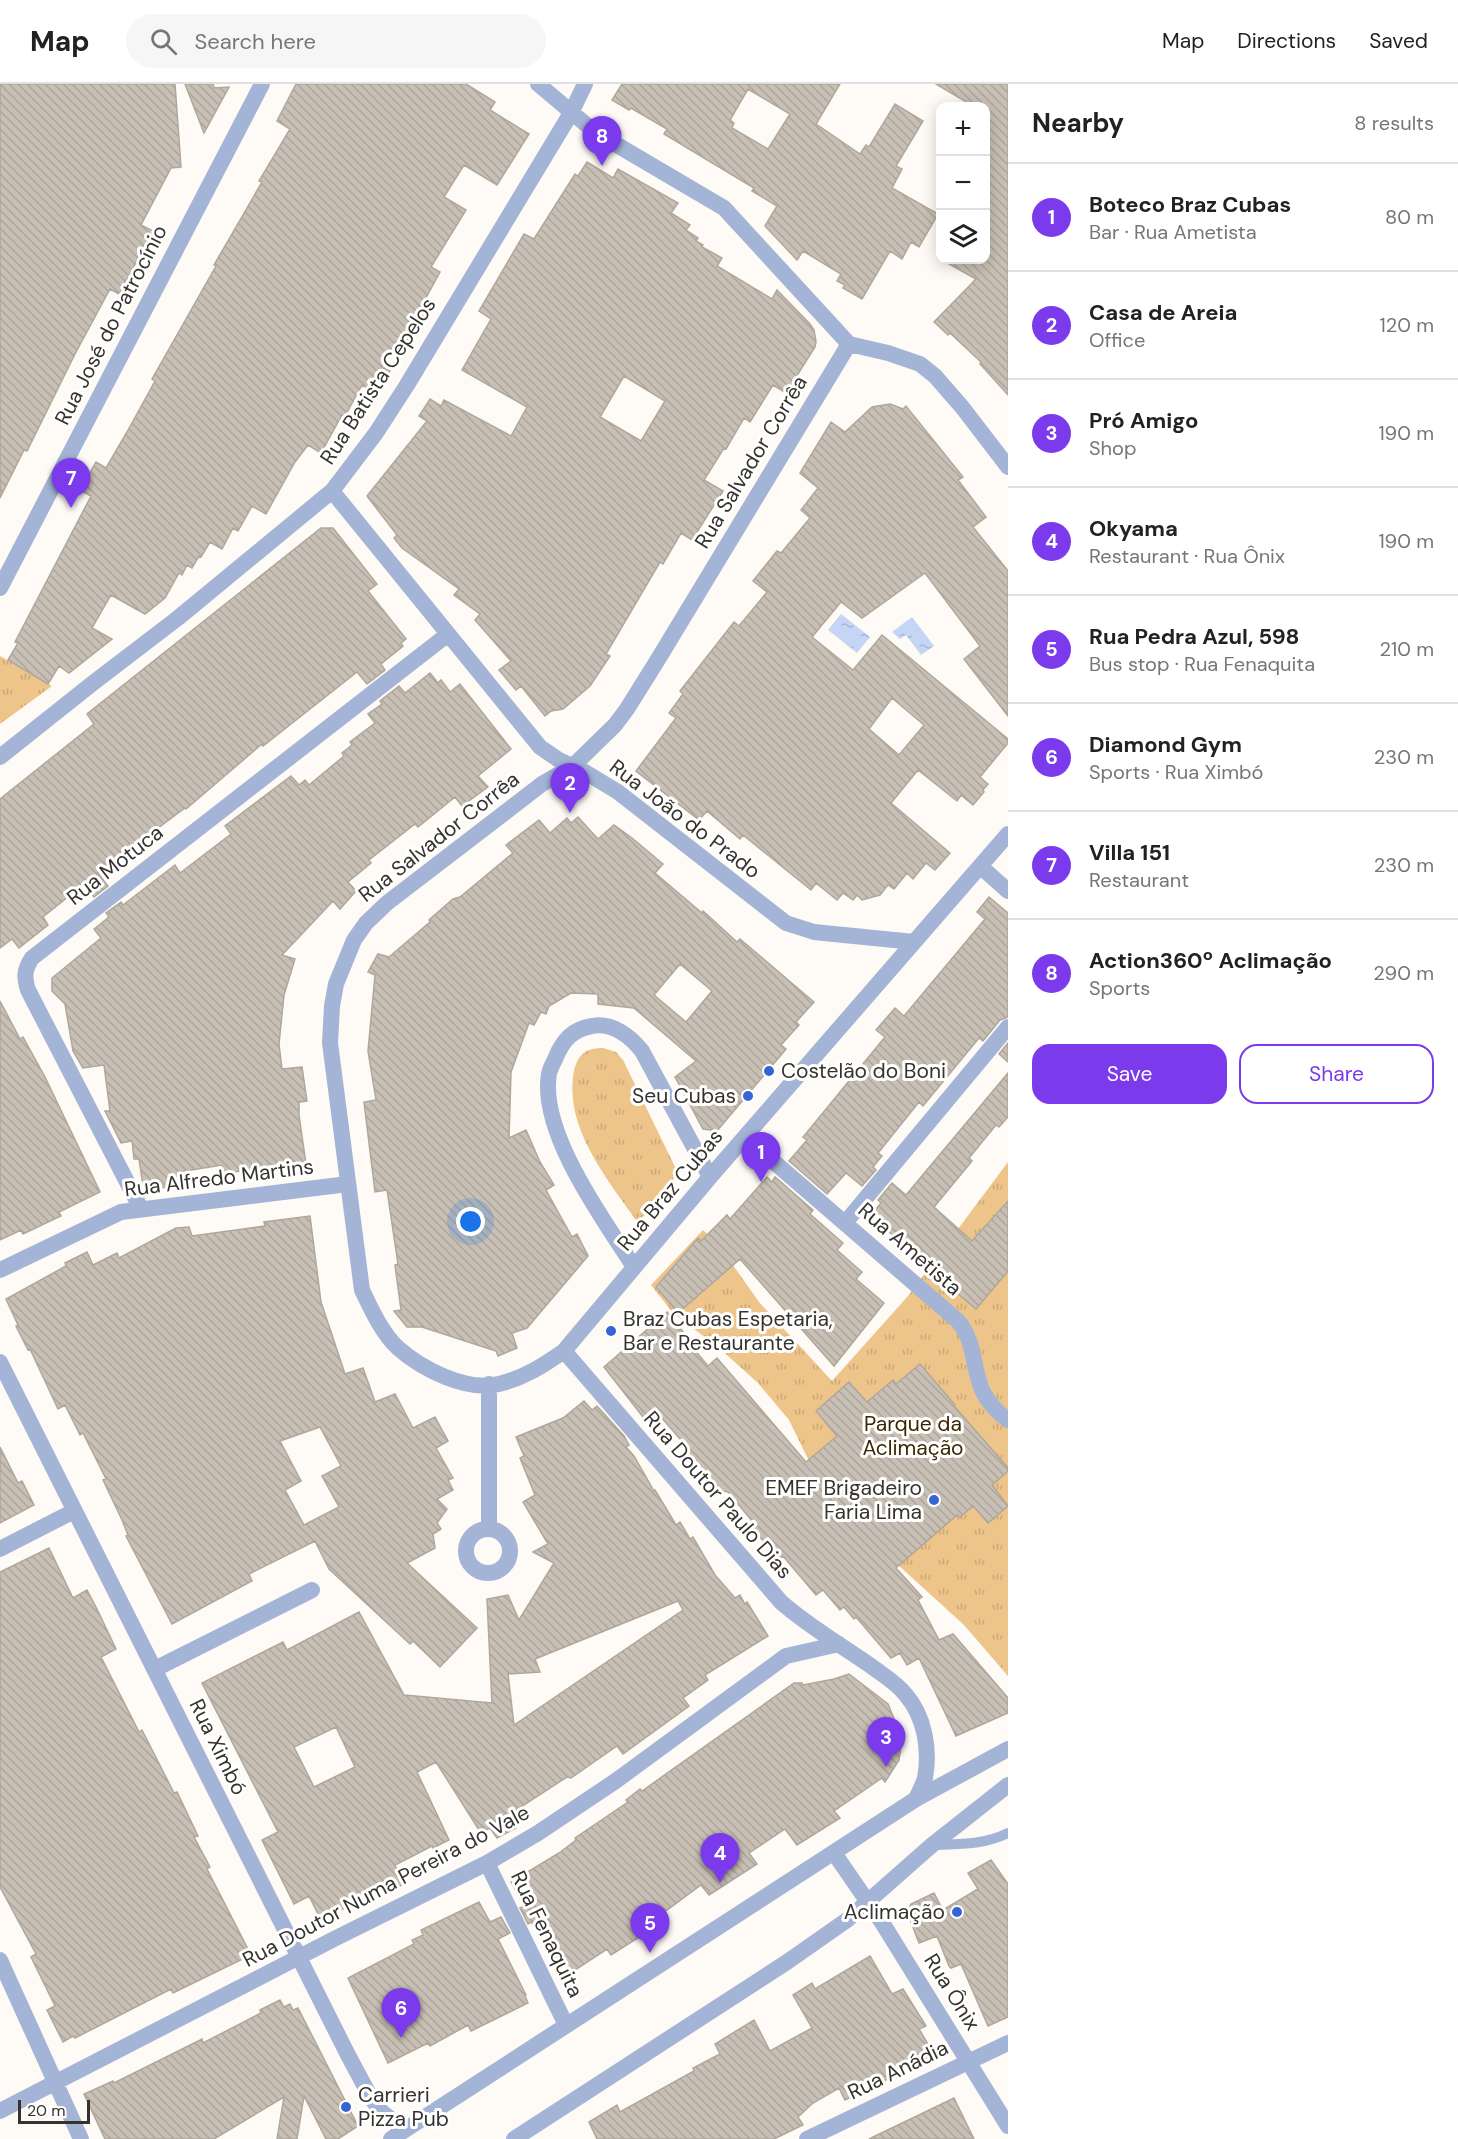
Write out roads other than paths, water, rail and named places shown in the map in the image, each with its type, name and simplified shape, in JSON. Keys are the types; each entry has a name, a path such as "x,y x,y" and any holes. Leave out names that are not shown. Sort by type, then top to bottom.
{"street":[{"name":"Rua José do Patrocínio","path":"0,588 262,84"},
{"path":"538,84 595,132 724,208 849,344 888,353 920,364 948,389 1008,467"},
{"name":"Rua Batista Cepelos","path":"0,757 178,618 332,491 376,434 407,386 571,113 585,84"},
{"name":"Rua Salvador Corrêa","path":"489,1384 463,1383 427,1368 397,1347 376,1318 362,1290 330,1028 336,984 342,966 354,939 387,903 542,784 573,766 600,741 627,709 849,344"},
{"name":"Rua João do Prado","path":"332,491 540,747 618,792 786,923 814,932 914,942"},
{"name":"Rua Motuca","path":"141,1209 28,990 24,978 26,968 32,958 447,635"},
{"name":"Rua Braz Cubas","path":"489,1384 496,1385 518,1378 538,1369 564,1351 710,1177 1008,834"},
{"path":"980,866 1008,891"},
{"path":"634,1267 571,1163 552,1116 548,1094 549,1072 560,1047 567,1038 581,1028 601,1024 618,1029 634,1041 642,1051 710,1177"},
{"path":"845,1223 1008,1026"},
{"name":"Rua Ametista","path":"745,1137 962,1325 971,1342 983,1392 996,1410 1008,1420"},
{"name":"Rua Alfredo Martins","path":"0,1270 121,1212 348,1184"},
{"name":"Rua Doutor Paulo Dias","path":"564,1351 781,1602 802,1620 889,1679 907,1696 919,1716 927,1751 924,1780 916,1799"},
{"name":"Rua Ximbó","path":"0,1362 155,1669 297,1958 371,2098 403,2136"},
{"path":"489,1384 489,1529"},
{"path":"0,1549 74,1511"},
{"path":"155,1669 312,1590"},
{"name":"Rua Doutor Numa Pereira do Vale","path":"0,2111 487,1863 538,1833 607,1787 786,1656 839,1644"},
{"path":"403,2136 566,2025 916,1799 1008,1749"},
{"path":"514,2139 787,1962 847,1920 896,1875 1008,1785"},
{"name":"Rua Ônix","path":"834,1853 868,1902 1008,2126"},
{"name":"Rua Fenaquita","path":"487,1863 566,2025"},
{"path":"0,1960 81,2139"},
{"name":"Rua Anádia","path":"807,2139 1008,2043"}],"lane":[{"path":"932,1845 979,1843 994,1840 1008,1833"}],"water":[{"path":"841,614 870,637 857,653 828,630"},
{"path":"912,617 934,646 921,655 906,635 900,639 892,632"}],"place":[{"name":"Action360º Aclimação","path":"602,166"},
{"name":"Villa 151","path":"71,508"},
{"name":"Casa de Areia","path":"570,813"},
{"name":"Costelão do Boni","path":"769,1071"},
{"name":"Seu Cubas","path":"748,1096"},
{"name":"Boteco Braz Cubas","path":"761,1182"},
{"name":"Braz Cubas Espetaria, Bar e Restaurante","path":"611,1331"},
{"name":"EMEF Brigadeiro Faria Lima","path":"934,1500"},
{"name":"Pró Amigo","path":"886,1767"},
{"name":"Okyama","path":"720,1883"},
{"name":"Aclimação","path":"957,1912"},
{"name":"Rua Pedra Azul, 598","path":"650,1953"},
{"name":"Diamond Gym","path":"401,2038"},
{"name":"Carrieri Pizza Pub","path":"346,2107"}],"park label":[{"name":"Parque da Aclimação","path":"913,1436"}]}
